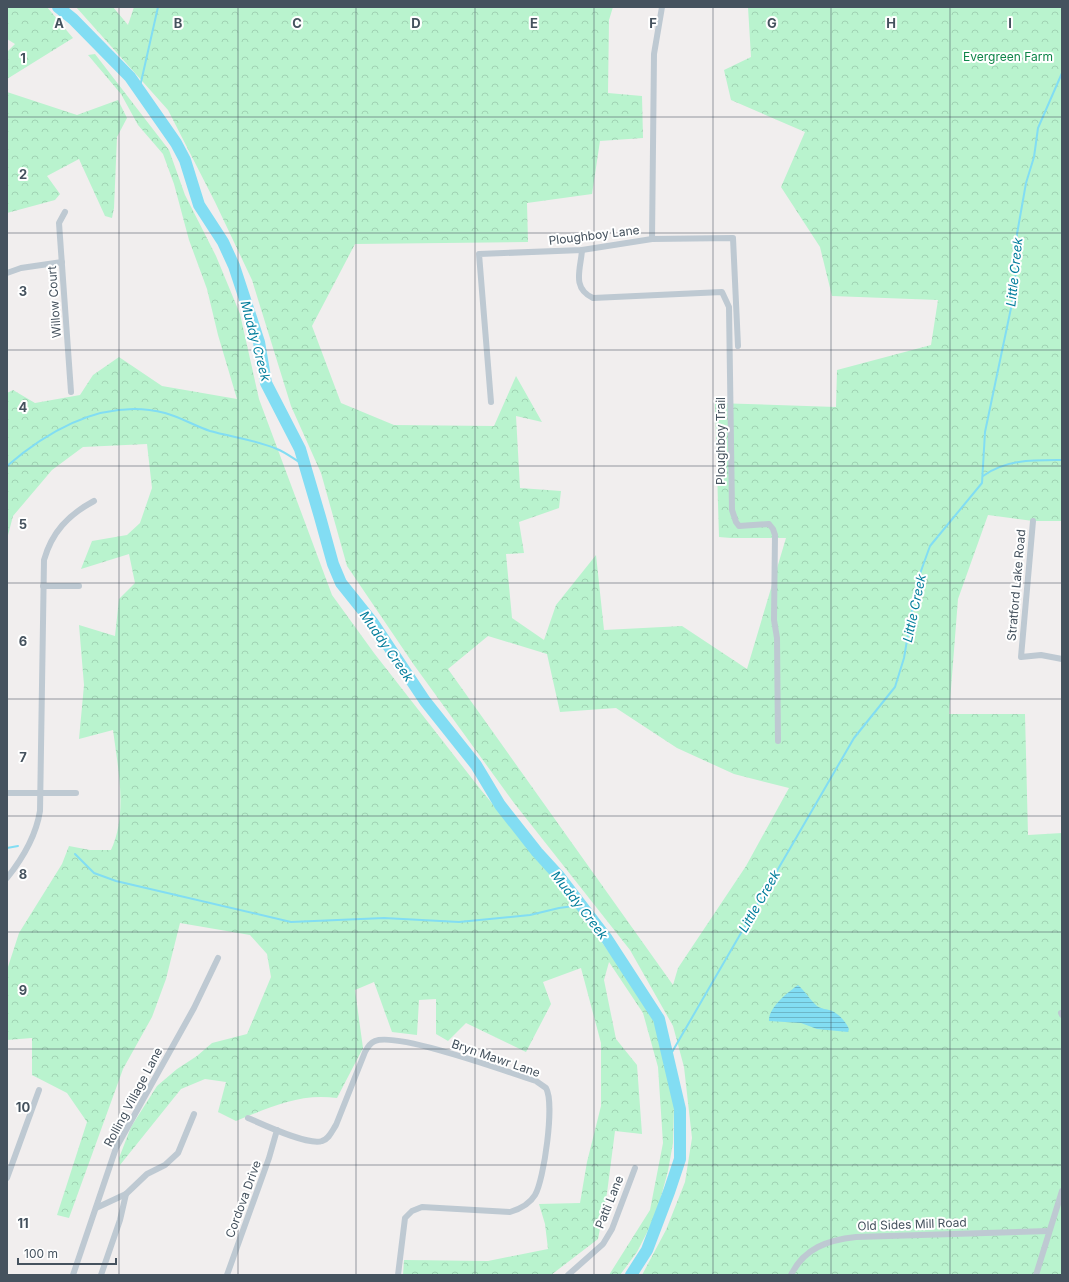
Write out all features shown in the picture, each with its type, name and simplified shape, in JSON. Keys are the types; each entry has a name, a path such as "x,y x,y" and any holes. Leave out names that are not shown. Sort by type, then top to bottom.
{"street":[{"name":"Ploughboy Lane","path":"491,402 479,254 582,250 652,239 654,54 662,7"},
{"name":"Willow Court","path":"65,212 59,223 71,392"},
{"path":"652,239 733,238 738,346"},
{"name":"Ploughboy Trail","path":"582,250 579,286 585,294 593,298 722,292 727,301 730,346 732,510 739,526 768,524 773,529 775,535 774,620 777,638 778,741"},
{"path":"7,273 21,268 62,262"},
{"path":"7,878 23,856 38,822 41,793 44,560 52,540 66,520 80,508 94,501"},
{"name":"Stratford Lake Road","path":"1033,521 1020,657 1041,655 1062,659"},
{"path":"43,586 79,586"},
{"path":"7,793 76,793"},
{"name":"Rolling Village Lane","path":"73,1275 116,1148 194,1008 218,958"},
{"name":"Bryn Mawr Lane","path":"248,1118 277,1130 317,1142 327,1138 342,1111 365,1052 372,1042 380,1040 407,1042 445,1052 536,1081 546,1088 550,1105 547,1141 540,1180 532,1198 523,1207 510,1212 422,1207 412,1210 404,1221 398,1275"},
{"path":"7,1178 38,1090"},
{"path":"96,1208 126,1194 147,1174 165,1165 178,1153 194,1114"},
{"name":"Cordova Drive","path":"227,1275 269,1158 277,1130"},
{"name":"Patti Lane","path":"568,1275 603,1244 612,1229 635,1168"},
{"path":"1036,1275 1062,1190"},
{"path":"101,1275 120,1220 126,1194"},
{"name":"Old Sides Mill Road","path":"791,1275 796,1265 809,1252 827,1242 838,1239 1049,1231"}],"green space":[{"path":"7,7 47,7 73,38 7,79 7,52 15,44 7,39"},
{"name":"Evergreen Farm","path":"76,7 113,7 128,25 134,7 613,7 609,20 608,93 642,96 643,138 600,141 592,194 527,203 528,242 355,244 312,326 341,403 394,425 494,426 516,376 542,422 516,416 520,488 561,491 559,508 519,522 524,553 506,554 512,618 544,640 556,605 596,555 604,630 682,626 747,669 786,538 719,537 715,403 836,407 837,370 931,345 938,300 832,296 820,247 781,187 805,132 731,100 724,70 751,57 748,7 1062,7 1062,521 1033,521 988,515 958,599 949,714 1025,714 1028,835 1062,833 1062,1275 642,1275 666,1230 685,1182 692,1138 684,1067 673,1026 630,950 514,803 414,665 347,566 321,473 291,406 252,280 215,202 168,110","holes":["488,636 547,654 560,712 616,708 677,748 734,774 789,788 746,866 678,968 673,985 448,669"]},
{"path":"95,54 169,150 185,195 216,256 240,314 259,399 332,595 374,653 481,790 572,900 656,1019 674,1106 673,1143 668,1171 656,1215 637,1252 620,1275 609,1275 650,1210 663,1143 658,1067 643,1013 609,962 604,980 616,1039 637,1065 642,1134 615,1131 607,1193 598,1239 551,1275 403,1275 404,1260 488,1261 548,1249 545,1224 539,1204 580,1203 587,1162 601,1106 601,1043 581,968 543,982 551,1004 526,1052 466,1023 448,1041 436,1034 436,999 419,1000 417,1035 392,1032 374,982 355,990 363,1048 337,1098 323,1097 298,1099 273,1106 236,1121 218,1112 226,1082 205,1079 181,1089 120,1165 119,1158 131,1127 157,1086 212,1043 247,1034 271,977 267,954 250,935 180,923 166,979 152,1017 123,1069 69,1218 57,1215 87,1122 67,1093 32,1075 32,1038 7,1040 7,970 19,933 62,864 69,846 90,850 111,850 116,836 119,821 120,791 113,730 79,739 84,685 79,625 115,636 119,599 135,583 129,554 81,569 92,541 127,535 140,523 152,488 147,444 83,447 52,470 13,516 7,539 7,393 13,390 35,403 80,395 93,375 119,357 162,386 237,399 218,335 207,289 189,240 174,184 163,154 138,125 121,94 88,55"},
{"path":"7,92 77,115 118,100 127,118 117,137 114,208 112,218 105,216 79,159 47,176 60,194 55,200 7,213"}],"water":[{"path":"798,985 817,1006 835,1012 840,1016 848,1026 848,1032 817,1029 801,1023 769,1021 775,1006 784,996"}],"waterway":[{"name":"Muddy Creek","path":"58,7 73,19 130,77 176,143 185,160 199,205 223,242 234,266 259,342 266,383 300,449 333,564 341,583 373,623 425,701 476,765 500,805 537,852 558,875 607,939 659,1019 680,1109 680,1159 647,1250 631,1275"},
{"path":"139,91 158,7"},
{"name":"Little Creek","path":"668,1059 854,738 895,687 904,658 917,582 930,546 982,483 985,432 1015,289 1017,234 1026,183 1034,157 1038,128 1062,73"},
{"path":"7,466 42,440 60,429 80,420 100,413 143,409 165,413 210,431 269,446 284,452 304,465"},
{"path":"983,476 992,470 1011,463 1062,460"},
{"path":"7,848 18,846"},
{"path":"75,854 94,873 116,881 291,922 384,918 459,922 530,915 559,908 581,905"}]}
